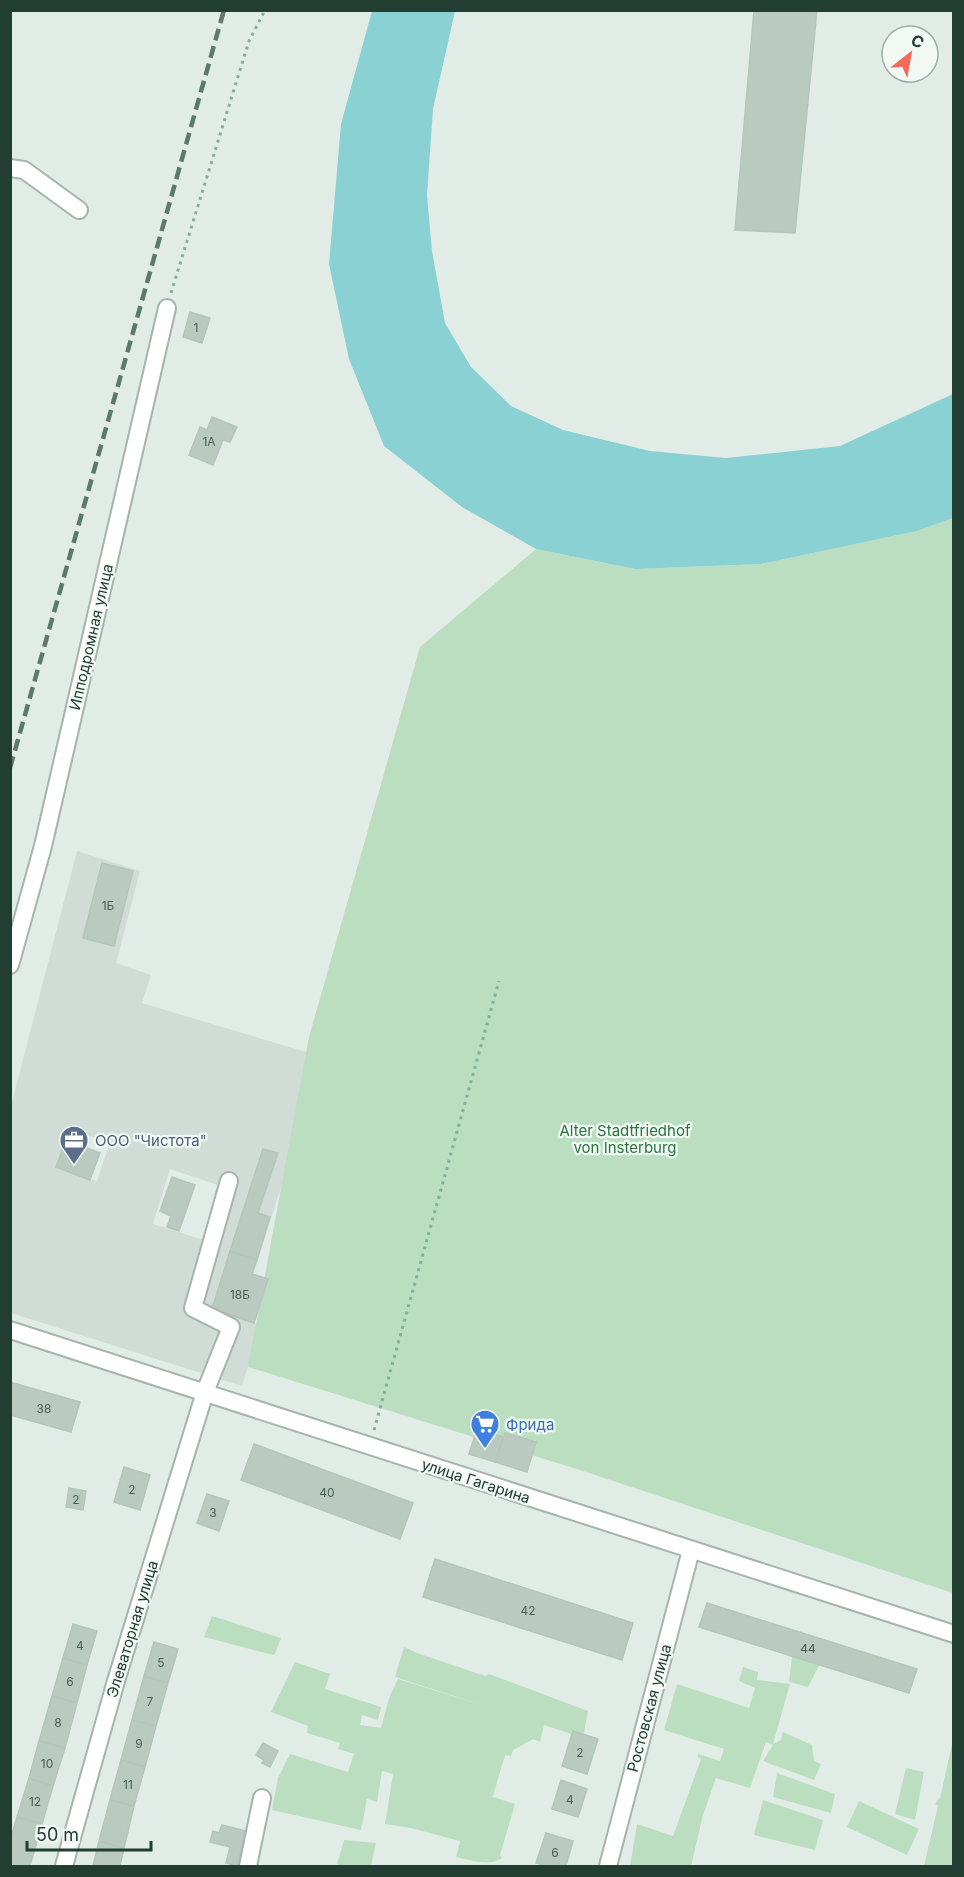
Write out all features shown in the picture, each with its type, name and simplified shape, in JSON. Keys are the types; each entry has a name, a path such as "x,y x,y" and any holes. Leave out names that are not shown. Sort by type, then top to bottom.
{"street":[{"path":"10,168 24,170 79,210"},
{"name":"Ипподромная улица","path":"10,965 43,846 167,308"},
{"name":"Элеваторная улица","path":"64,1866 116,1680 205,1392 231,1327 193,1308 229,1181"},
{"name":"улица Гагарина","path":"10,1330 948,1632 954,1645"},
{"name":"Ростовская улица","path":"608,1866 691,1550"},
{"path":"248,1866 262,1798"}],"path":[{"path":"167,308 249,41 265,10"},
{"path":"370,1446 499,981"}],"shaded area":[{"path":"77,851 140,871 116,963 151,975 142,1003 323,1057 253,1274 254,1323 261,1325 242,1386 11,1313 11,1106","holes":["70,1130 110,1142 97,1181 58,1169","170,1169 224,1187 207,1241 153,1224"]}],"green space":[{"name":"Alter Stadtfriedhof von Insterburg","path":"953,518 953,1593 583,1471 248,1367 309,1037 420,647 536,549 635,569 761,564 917,531"},
{"path":"212,1616 281,1638 275,1654 204,1637"},
{"path":"404,1647 485,1676 489,1674 588,1711 583,1738 544,1725 540,1742 533,1739 513,1750 511,1756 505,1755 493,1796 490,1796 515,1804 500,1855 502,1858 497,1861 480,1862 456,1857 460,1841 411,1828 385,1824 393,1774 382,1771 377,1802 367,1799 361,1830 272,1810 278,1778 290,1754 348,1772 354,1754 338,1749 340,1743 307,1733 308,1726 271,1712 295,1662 330,1674 325,1689 381,1707 378,1720 362,1715 360,1725 381,1728 389,1698 398,1679 485,1706 395,1677"},
{"path":"793,1648 823,1658 808,1687 789,1682"},
{"path":"743,1667 758,1672 757,1680 790,1684 773,1744 781,1740 783,1732 812,1745 814,1761 821,1764 814,1780 763,1761 773,1745 766,1742 750,1788 716,1778 703,1815 691,1866 630,1866 637,1824 673,1836 701,1759 698,1754 720,1761 724,1749 664,1730 677,1684 749,1708 755,1688 739,1681"},
{"path":"953,1740 953,1866 924,1866 938,1806 935,1804 940,1798"},
{"path":"906,1768 924,1772 915,1820 895,1814"},
{"path":"777,1773 835,1794 831,1813 773,1797"},
{"path":"763,1800 823,1820 815,1850 754,1835"},
{"path":"859,1801 919,1829 907,1855 847,1827"},
{"path":"344,1840 376,1843 371,1866 337,1864"}],"water":[{"path":"372,11 455,11 433,109 427,195 432,251 445,323 471,367 511,406 563,430 650,451 726,458 840,446 953,394 953,518 917,531 761,564 635,569 536,549 462,507 384,446 349,359 329,264 341,124"}],"building":[{"path":"754,10 817,10 795,233 735,230"},
{"path":"190,312 210,318 202,343 183,337"},
{"path":"212,417 237,427 230,442 223,440 213,465 189,455 200,427 207,430"},
{"path":"102,863 133,871 114,946 83,938"},
{"path":"66,1140 100,1153 90,1180 56,1167"},
{"path":"263,1149 278,1153 258,1213 270,1217 257,1260 230,1251"},
{"path":"172,1177 195,1185 179,1231 167,1227 171,1216 160,1211"},
{"path":"230,1251 257,1260 252,1274 268,1279 254,1323 212,1309"},
{"path":"10,1382 80,1402 71,1432 10,1415"},
{"path":"477,1429 503,1437 495,1462 469,1454"},
{"path":"505,1433 536,1442 527,1472 495,1462"},
{"path":"254,1444 413,1503 400,1539 241,1480"},
{"path":"124,1467 150,1475 140,1510 114,1502"},
{"path":"69,1488 86,1491 83,1510 66,1507"},
{"path":"207,1494 229,1501 219,1531 197,1523"},
{"path":"435,1559 633,1623 622,1660 423,1597"},
{"path":"707,1603 917,1669 909,1693 699,1627"},
{"path":"73,1624 97,1631 87,1665 63,1658"},
{"path":"154,1642 178,1649 168,1683 144,1676"},
{"path":"63,1658 87,1665 77,1703 52,1696"},
{"path":"144,1676 168,1683 156,1726 132,1720"},
{"path":"52,1696 77,1703 65,1748 39,1741"},
{"path":"132,1720 156,1726 145,1767 121,1760"},
{"path":"573,1731 598,1739 587,1774 562,1766"},
{"path":"39,1741 65,1748 53,1786 29,1778"},
{"path":"263,1743 278,1751 270,1767 262,1763 264,1760 256,1755"},
{"path":"121,1760 145,1767 134,1806 110,1800"},
{"path":"29,1778 53,1786 42,1824 17,1817"},
{"path":"561,1780 587,1789 578,1817 552,1809"},
{"path":"110,1800 134,1806 124,1848 99,1841"},
{"path":"17,1817 42,1824 30,1866 10,1866 10,1841"},
{"path":"222,1825 246,1831 237,1866 226,1863 230,1847 210,1842 213,1831 219,1833"},
{"path":"546,1833 573,1841 566,1866 547,1866 536,1863"},
{"path":"99,1841 124,1848 120,1866 93,1866"}],"railway":[{"path":"10,768 224,10"}],"place":[{"name":"ООО \"Чистота\"","path":"74,1166"},
{"name":"Фрида","path":"485,1450"}]}
